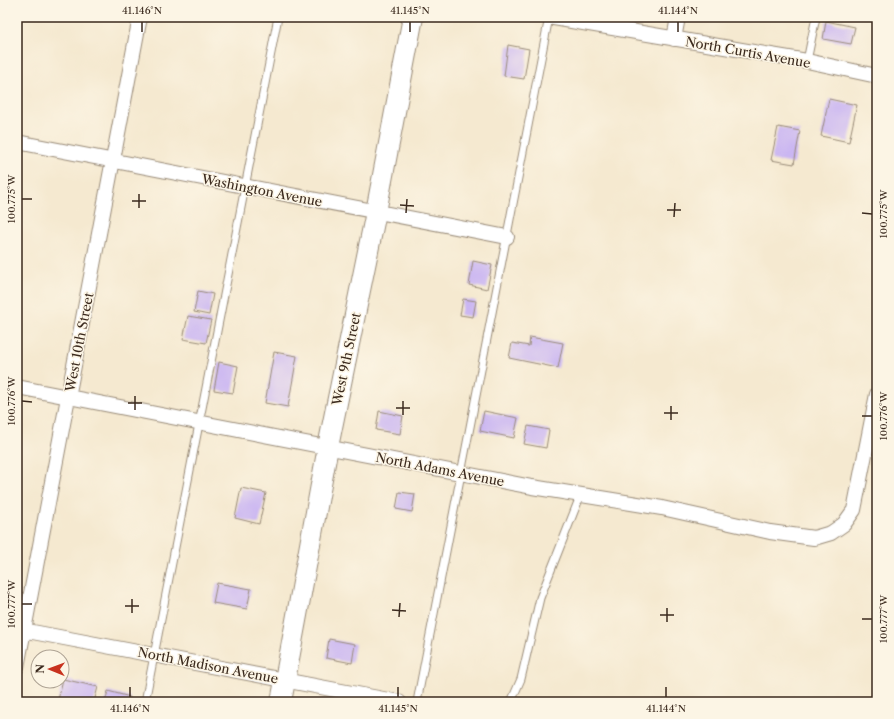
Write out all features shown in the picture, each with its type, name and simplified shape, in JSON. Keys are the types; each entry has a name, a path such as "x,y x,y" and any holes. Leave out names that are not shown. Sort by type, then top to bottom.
{"street":[{"name":"West 10th Street","path":"17,667 20,630 68,396 140,17"},
{"name":"West 9th Street","path":"282,702 328,447 376,212 413,17"},
{"name":"North Curtis Avenue","path":"548,17 807,61 877,76"},
{"path":"674,39 678,17"},
{"name":"Washington Avenue","path":"17,142 507,238"},
{"name":"North Adams Avenue","path":"17,387 532,487 581,493 662,508 770,532 814,538 831,533 844,524 854,510 877,394"},
{"name":"North Madison Avenue","path":"20,630 398,702"}],"lane":[{"path":"145,702 278,17"},
{"path":"417,702 507,238 548,17"},
{"path":"807,61 816,17"},
{"path":"511,702 521,679 540,598 581,493"}],"building":[{"path":"826,21 855,27 851,44 823,39"},
{"path":"508,45 529,49 524,79 504,76"},
{"path":"829,99 857,105 849,142 821,136"},
{"path":"778,127 800,131 794,164 771,160"},
{"path":"473,261 492,265 487,289 469,285"},
{"path":"198,291 213,294 209,315 194,312"},
{"path":"463,299 476,301 473,317 460,315"},
{"path":"188,316 211,320 206,343 183,339"},
{"path":"530,337 563,343 558,368 509,358 512,343 529,346"},
{"path":"274,352 297,356 288,407 265,403"},
{"path":"219,362 238,366 233,393 214,390"},
{"path":"379,411 403,416 400,434 376,430"},
{"path":"484,411 518,418 514,438 480,431"},
{"path":"528,426 549,430 546,448 524,444"},
{"path":"241,488 266,493 259,524 235,518"},
{"path":"399,492 415,494 412,512 396,509"},
{"path":"217,583 251,589 247,609 213,603"},
{"path":"329,639 355,644 352,663 326,658"},
{"path":"70,681 98,687 94,702 69,702 58,700 61,689 70,689"},
{"path":"108,691 130,697 129,702 105,702"}]}
